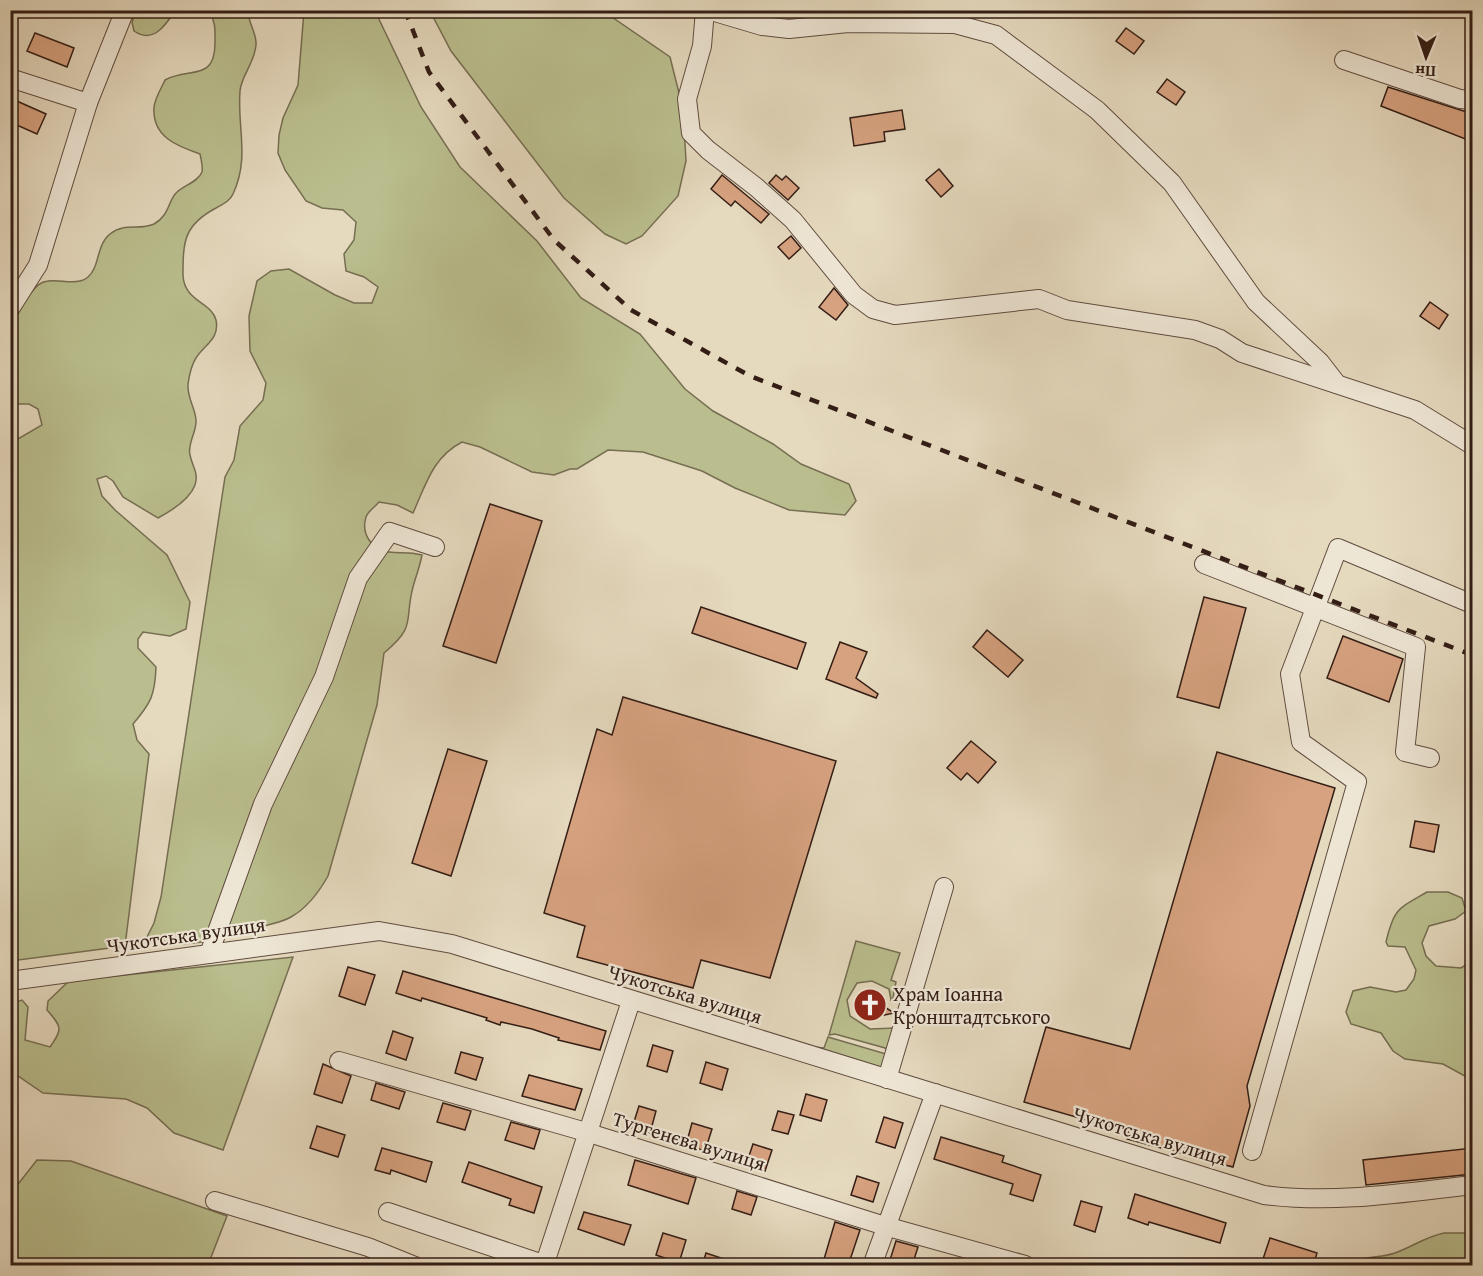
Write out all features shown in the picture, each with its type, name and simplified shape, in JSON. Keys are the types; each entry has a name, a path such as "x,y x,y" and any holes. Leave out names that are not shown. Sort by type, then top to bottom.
{"street":[{"path":"10,309 38,265 88,103 125,10"},
{"path":"1338,384 1320,362 1256,303 1172,183 1097,110 996,35 955,24 848,23 789,29 762,26 706,10 702,46 687,99 691,133 708,150 756,187 793,220 854,295 873,309 895,315 1039,299 1067,310 1195,330 1220,339 1242,353 1414,410 1473,444"},
{"path":"1344,60 1460,99 1473,100"},
{"path":"10,78 88,103"},
{"path":"209,954 263,804 324,677 358,578 390,532 435,547"},
{"path":"1252,1151 1358,782 1301,742 1290,674 1338,548 1473,603"},
{"path":"1204,564 1416,647 1405,752 1430,758"},
{"path":"887,1079 944,887"},
{"name":"Чукотська вулиця","path":"10,981 379,931 452,944 1264,1195 1305,1200 1335,1200 1473,1185"},
{"path":"388,1212 546,1265 586,1132 631,1001"},
{"name":"Тургенєва вулиця","path":"339,1061 586,1132 885,1226 1025,1265"},
{"path":"872,1266 936,1093"},
{"path":"215,1201 368,1247 415,1266"}],"green space":[{"path":"136,10 175,11 158,32 147,35 134,31 132,22"},
{"path":"209,11 248,11 256,45 240,91 242,155 238,181 230,199 197,221 191,228 185,243 183,275 185,284 188,291 213,314 217,327 214,337 199,353 188,384 196,420 189,451 196,473 196,481 193,490 185,500 158,518 123,497 113,481 106,476 97,479 102,496 167,555 190,602 186,629 170,636 143,632 138,639 138,648 156,667 155,685 151,698 133,724 137,740 149,754 125,946 11,961 10,439 18,439 42,425 38,409 29,404 11,404 10,360 13,332 22,306 38,286 48,281 84,280 95,268 102,244 110,234 121,228 154,224 166,212 177,192 194,181 202,172 200,154 175,144 162,133 154,117 154,107 165,80 199,71 211,63 214,55 215,30"},
{"path":"304,11 375,11 421,107 460,167 537,241 581,298 640,334 685,389 713,411 773,444 801,464 849,484 856,501 845,515 789,510 735,488 702,471 643,452 608,450 577,469 554,475 532,472 480,447 462,442 452,448 437,463 413,513 397,505 379,502 366,517 366,535 377,548 389,552 422,555 405,629 384,653 377,705 328,876 302,909 283,921 201,942 174,944 160,942 146,939 154,923 161,897 225,477 234,460 240,426 263,400 266,383 250,351 249,316 257,281 271,271 289,269 354,303 372,303 378,287 364,277 346,271 344,254 354,240 356,222 343,210 322,208 306,201 285,170 278,153 283,118 298,85"},
{"path":"430,11 603,11 670,57 683,109 686,161 678,196 642,236 626,244 605,234 564,198 451,51"},
{"path":"1427,892 1448,892 1462,898 1466,911 1455,919 1429,926 1422,943 1426,956 1436,966 1461,968 1472,961 1472,1080 1443,1064 1405,1059 1393,1051 1381,1033 1351,1024 1346,1012 1353,991 1370,987 1396,992 1406,990 1414,979 1416,970 1405,947 1388,946 1386,942 1392,922 1403,906"},
{"path":"856,941 900,953 891,980 896,982 891,1000 889,989 872,981 857,983 847,1000 850,1016 870,1029 895,1028 888,1052 885,1048 835,1034 829,1035"},
{"path":"293,957 223,1150 174,1133 147,1108 126,1099 43,1093 11,1071 10,1004 22,1000 28,1007 25,1040 50,1047 59,1028 56,1020 47,1010 48,1001 69,981"},
{"path":"828,1037 886,1054 881,1072 803,1046 824,1048"},
{"path":"37,1160 71,1161 227,1216 208,1265 11,1265 11,1193"},
{"path":"1444,1233 1472,1233 1472,1265 1350,1265 1361,1259 1395,1253"}],"building":[{"path":"1126,28 1144,41 1134,54 1116,41"},
{"path":"35,33 74,48 67,67 27,51"},
{"path":"1167,79 1185,92 1176,105 1157,92"},
{"path":"1388,87 1473,114 1473,142 1381,106"},
{"path":"10,98 46,114 37,134 10,122"},
{"path":"902,110 905,129 884,132 885,141 854,146 850,118"},
{"path":"939,169 953,186 941,197 926,180"},
{"path":"722,175 769,214 761,223 735,201 731,206 711,189"},
{"path":"776,175 782,180 786,176 799,188 788,200 769,183"},
{"path":"791,236 801,248 789,259 778,247"},
{"path":"834,288 848,305 836,320 819,307"},
{"path":"1430,302 1448,315 1439,329 1420,316"},
{"path":"490,504 542,521 496,663 443,646"},
{"path":"1204,597 1246,608 1219,708 1177,697"},
{"path":"701,607 806,643 797,669 692,633"},
{"path":"987,630 1023,660 1008,677 973,647"},
{"path":"1343,636 1403,659 1389,702 1327,678"},
{"path":"840,642 867,652 856,678 878,694 876,698 826,679"},
{"path":"623,697 836,761 770,978 701,960 693,988 577,957 585,926 544,913 597,729 612,735"},
{"path":"971,741 996,762 978,783 967,773 961,780 947,768"},
{"path":"448,749 487,761 451,876 412,863"},
{"path":"1217,752 1335,788 1247,1086 1250,1106 1233,1167 1127,1139 1128,1132 1024,1102 1046,1027 1130,1049"},
{"path":"1415,821 1439,825 1434,852 1410,847"},
{"path":"348,967 375,975 365,1005 339,996"},
{"path":"403,971 606,1031 600,1050 558,1040 559,1038 532,1029 501,1022 500,1025 486,1020 487,1018 422,998 421,1001 396,993"},
{"name":"Храм Іоанна Кронштадтського","path":"865,993 879,996 883,1006 894,1013 871,1018 861,1014 858,1005"},
{"path":"393,1031 413,1038 406,1060 386,1053"},
{"path":"653,1045 673,1051 667,1072 647,1066"},
{"path":"461,1052 483,1058 476,1080 455,1073"},
{"path":"706,1062 728,1069 722,1090 700,1083"},
{"path":"323,1064 351,1076 342,1103 314,1094"},
{"path":"529,1075 582,1089 575,1110 522,1096"},
{"path":"376,1083 405,1092 399,1109 371,1100"},
{"path":"806,1094 827,1100 821,1121 800,1115"},
{"path":"443,1103 471,1111 465,1130 437,1122"},
{"path":"639,1106 656,1111 650,1133 632,1128"},
{"path":"778,1111 794,1115 788,1134 772,1130"},
{"path":"884,1117 903,1123 895,1148 876,1142"},
{"path":"511,1122 540,1130 534,1149 505,1140"},
{"path":"692,1123 712,1129 705,1151 686,1145"},
{"path":"317,1126 345,1135 338,1157 310,1148"},
{"path":"941,1137 1004,1156 1002,1162 1041,1175 1033,1201 1010,1194 1013,1184 934,1159"},
{"path":"753,1144 772,1150 765,1171 746,1165"},
{"path":"382,1148 432,1162 426,1182 391,1170 390,1174 375,1170"},
{"path":"1473,1148 1473,1174 1366,1185 1363,1160"},
{"path":"635,1160 696,1178 688,1204 628,1185"},
{"path":"469,1162 542,1187 534,1213 509,1205 511,1199 462,1182"},
{"path":"857,1176 879,1183 873,1202 851,1195"},
{"path":"737,1191 757,1197 751,1215 732,1209"},
{"path":"1135,1194 1226,1223 1220,1243 1128,1218"},
{"path":"1081,1201 1102,1207 1095,1232 1074,1225"},
{"path":"584,1212 631,1225 624,1245 578,1229"},
{"path":"835,1222 860,1230 848,1266 822,1266"},
{"path":"663,1233 686,1240 679,1263 656,1255"},
{"path":"1270,1238 1317,1253 1313,1266 1283,1266 1263,1259"},
{"path":"896,1241 918,1247 912,1266 889,1263"},
{"path":"706,1253 736,1263 736,1266 702,1266"}],"railway":[{"path":"405,10 429,72 554,240 631,310 750,376 1472,655"}],"place":[{"name":"Храм Іоанна Кронштадтського","path":"870,1005"}]}
